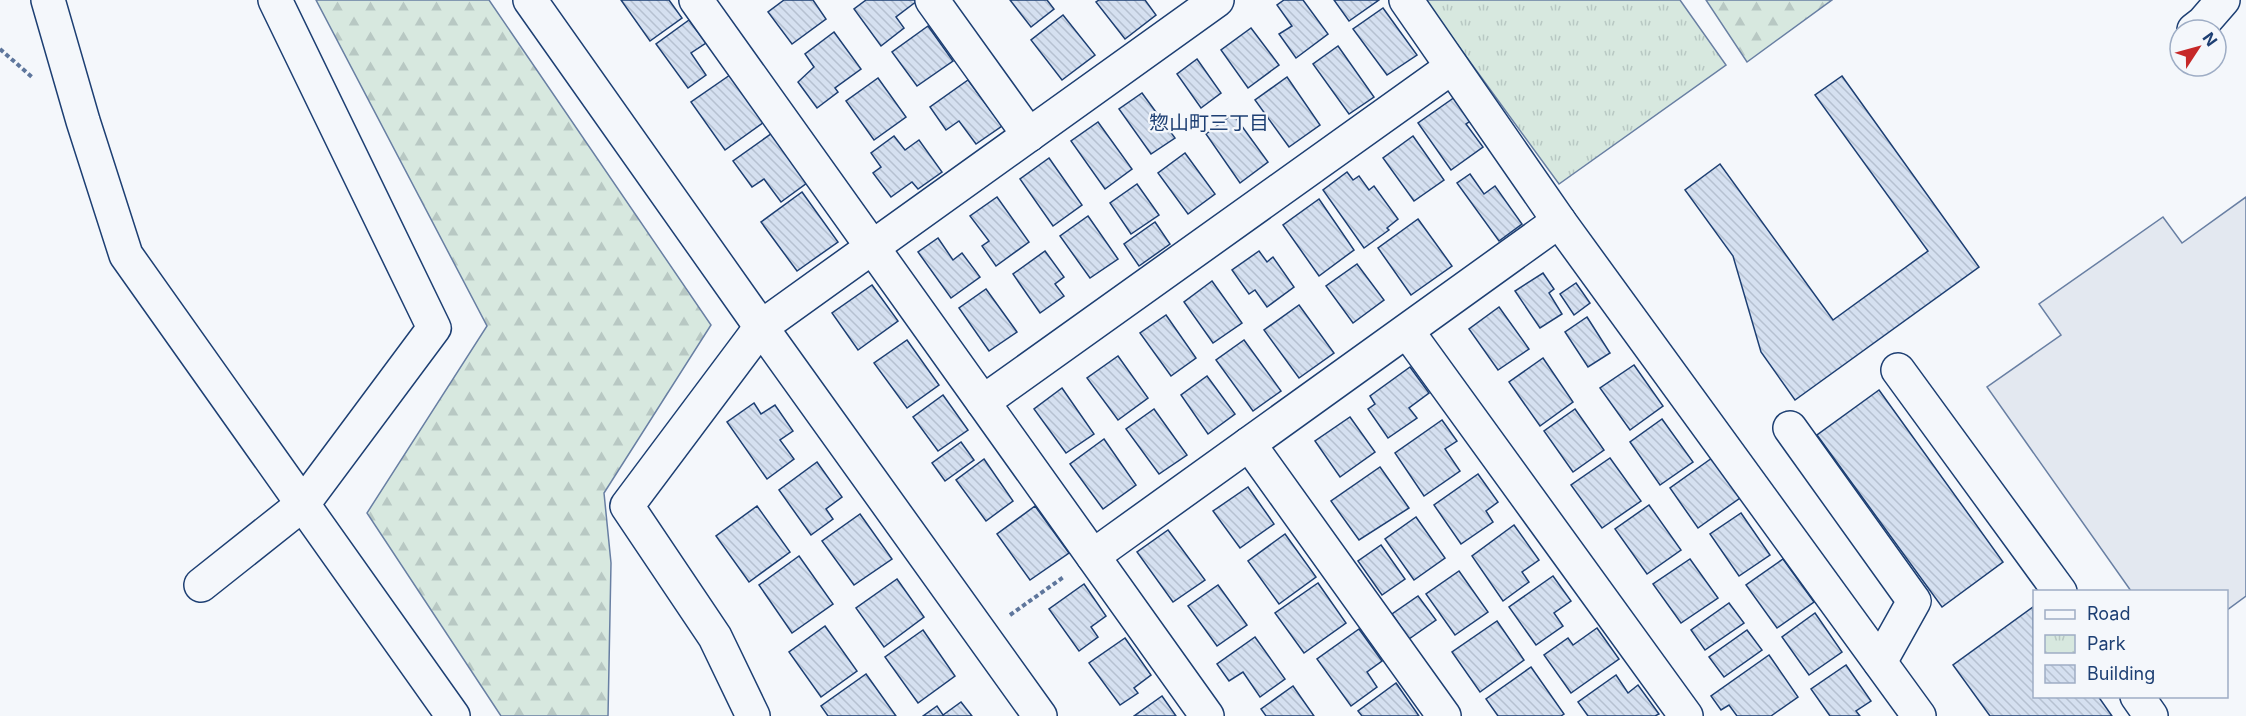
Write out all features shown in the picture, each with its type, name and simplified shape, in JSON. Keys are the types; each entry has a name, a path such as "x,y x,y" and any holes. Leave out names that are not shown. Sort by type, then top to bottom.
{"street":[{"path":"48,0 126,255 453,716"},
{"path":"201,585 303,504 434,328 275,0"},
{"path":"530,0 760,327 1040,716"},
{"path":"696,0 1207,716"},
{"path":"932,0 1029,135"},
{"path":"753,716 715,637 627,506 760,327 1029,135 1182,10 1217,0"},
{"path":"1406,0 1559,221 1919,716"},
{"path":"2208,18 2223,0"},
{"path":"983,402 1452,67"},
{"path":"1093,556 1559,221"},
{"path":"1407,331 1686,716"},
{"path":"1898,370 2059,590"},
{"path":"1790,428 1914,601 1880,662"},
{"path":"1249,444 1444,716"},
{"path":"2138,698 2151,716"}],"path":[{"path":"1005,619 1093,556"}],"green space":[{"path":"316,0 489,0 711,325 604,493 611,563 608,716 501,716 367,513 487,326"},
{"path":"1425,0 1680,0 1726,65 1559,184"},
{"path":"1706,0 1832,0 1747,62"}],"shaded area":[{"path":"2246,197 2246,596 2228,609 2228,590 2130,590 1987,387 2061,335 2039,304 2163,217 2182,243"}],"building":[{"path":"621,0 669,0 682,18 650,41"},
{"path":"784,0 813,0 826,19 792,44 768,12"},
{"path":"866,0 917,1 896,17 904,28 881,46 854,9"},
{"path":"1010,0 1047,0 1054,9 1031,27"},
{"path":"1099,0 1145,0 1156,15 1125,39 1096,2"},
{"path":"1284,0 1303,0 1328,34 1296,58 1279,34 1292,26 1277,5"},
{"path":"1334,0 1379,0 1349,21"},
{"path":"1383,8 1417,55 1387,75 1353,29"},
{"path":"1063,15 1095,55 1062,80 1031,40"},
{"path":"689,20 706,43 691,53 706,75 688,88 656,44"},
{"path":"928,26 953,61 917,86 892,52"},
{"path":"1251,28 1279,65 1248,88 1221,50"},
{"path":"834,32 861,69 835,88 838,92 817,108 798,82 814,67 805,54"},
{"path":"1338,46 1374,97 1349,114 1313,64"},
{"path":"1197,59 1221,93 1201,108 1177,74"},
{"path":"730,75 764,122 725,150 691,102"},
{"path":"1842,76 1979,267 1795,400 1761,352 1733,256 1685,190 1720,164 1833,320 1928,251 1815,95"},
{"path":"1287,77 1320,125 1289,147 1255,100"},
{"path":"878,78 906,117 874,140 846,101"},
{"path":"968,80 1002,126 976,144 959,121 946,130 930,107"},
{"path":"1142,93 1175,138 1151,154 1119,109"},
{"path":"1455,97 1472,120 1466,124 1483,147 1451,170 1418,123"},
{"path":"1233,114 1268,162 1240,183 1206,134"},
{"path":"1098,122 1132,169 1105,189 1071,141"},
{"path":"775,131 811,180 781,202 764,179 752,187 733,161"},
{"path":"894,136 905,150 919,140 942,172 918,189 912,182 891,197 873,173 881,167 871,153"},
{"path":"1413,136 1444,180 1414,201 1383,158"},
{"path":"1185,153 1215,194 1188,214 1158,173"},
{"path":"1049,158 1082,205 1053,226 1020,179"},
{"path":"1347,172 1353,180 1359,176 1369,190 1374,186 1398,219 1387,228 1389,230 1364,248 1323,190"},
{"path":"1470,174 1484,194 1495,186 1522,224 1499,241 1457,183"},
{"path":"1137,184 1159,215 1131,234 1110,203"},
{"path":"802,192 838,242 797,271 761,222"},
{"path":"997,197 1029,242 996,266 982,246 989,241 970,216"},
{"path":"1319,199 1354,250 1319,276 1283,225"},
{"path":"1088,216 1118,259 1090,278 1060,236"},
{"path":"1418,219 1452,266 1411,295 1378,248"},
{"path":"1155,222 1170,244 1139,266 1124,244"},
{"path":"938,238 953,260 962,253 980,277 951,298 918,252"},
{"path":"1045,251 1064,277 1055,284 1064,296 1040,313 1013,274"},
{"path":"1259,251 1267,262 1273,257 1294,287 1267,307 1255,290 1249,294 1232,270"},
{"path":"1357,264 1384,300 1353,323 1326,286"},
{"path":"1543,273 1554,289 1549,293 1562,314 1540,328 1515,291"},
{"path":"1212,281 1242,323 1213,343 1184,302"},
{"path":"1576,283 1590,303 1574,315 1560,294"},
{"path":"872,285 898,321 858,350 832,313"},
{"path":"986,289 1017,332 989,351 959,308"},
{"path":"1299,305 1334,353 1299,378 1264,330"},
{"path":"1499,307 1529,349 1498,370 1469,329"},
{"path":"1166,315 1196,358 1171,376 1140,333"},
{"path":"1587,317 1610,353 1588,367 1565,332"},
{"path":"907,340 939,385 907,408 874,363"},
{"path":"1244,340 1281,391 1253,411 1216,360"},
{"path":"1118,356 1148,398 1118,420 1087,378"},
{"path":"1543,358 1573,402 1540,426 1509,382"},
{"path":"1634,365 1663,406 1630,430 1600,388"},
{"path":"1410,367 1429,393 1409,408 1417,418 1388,438 1368,409 1375,404 1370,396"},
{"path":"1207,376 1235,414 1208,434 1181,395"},
{"path":"1062,388 1094,434 1066,453 1034,409"},
{"path":"1879,390 2003,562 1942,607 1817,435"},
{"path":"943,395 968,430 938,451 913,417"},
{"path":"754,403 761,414 775,405 793,431 780,440 794,459 767,479 727,422"},
{"path":"1154,409 1187,455 1159,474 1126,429"},
{"path":"1575,409 1604,450 1573,472 1544,431"},
{"path":"1350,417 1375,452 1340,477 1315,441"},
{"path":"1662,419 1693,462 1660,485 1630,442"},
{"path":"1442,420 1457,441 1445,449 1460,471 1424,496 1395,453"},
{"path":"1104,439 1136,485 1103,509 1070,464"},
{"path":"961,442 974,460 945,481 932,463"},
{"path":"1610,458 1641,501 1602,528 1571,485"},
{"path":"1712,458 1740,498 1698,528 1670,488"},
{"path":"984,459 1013,501 986,521 956,480"},
{"path":"817,462 842,497 826,509 833,519 811,535 779,490"},
{"path":"1380,467 1409,508 1359,540 1331,501"},
{"path":"1478,474 1498,502 1486,511 1493,522 1461,544 1434,505"},
{"path":"1248,487 1274,524 1240,548 1213,511"},
{"path":"1649,505 1681,550 1647,574 1615,529"},
{"path":"757,506 790,552 749,582 716,536"},
{"path":"1035,506 1069,553 1030,580 997,534"},
{"path":"1741,513 1770,555 1739,576 1710,534"},
{"path":"860,514 892,559 854,585 822,541"},
{"path":"1416,517 1445,558 1414,580 1385,539"},
{"path":"1514,525 1539,560 1522,572 1529,582 1503,601 1472,556"},
{"path":"1168,530 1205,580 1173,602 1137,552"},
{"path":"1285,534 1316,577 1279,604 1248,561"},
{"path":"1381,545 1405,579 1382,595 1358,561"},
{"path":"799,556 833,604 792,633 759,585"},
{"path":"1690,559 1718,598 1681,623 1653,584"},
{"path":"1783,559 1814,602 1777,628 1746,585"},
{"path":"1459,571 1488,612 1455,635 1426,594"},
{"path":"1553,576 1571,601 1554,613 1563,626 1536,645 1509,607"},
{"path":"897,579 924,617 884,647 856,608"},
{"path":"1318,583 1346,623 1304,653 1275,613"},
{"path":"1084,584 1106,616 1091,627 1098,637 1079,651 1049,609"},
{"path":"1218,585 1247,625 1217,646 1188,606"},
{"path":"1418,596 1436,620 1409,639 1392,614"},
{"path":"1729,603 1744,623 1705,650 1691,630"},
{"path":"2033,607 2033,698 2099,698 2112,716 1990,716 1953,665"},
{"path":"1815,613 1842,652 1809,675 1782,637"},
{"path":"1497,621 1524,660 1480,692 1452,652"},
{"path":"825,626 857,671 821,697 789,652"},
{"path":"1597,628 1619,659 1571,693 1544,655 1568,638 1573,645"},
{"path":"1359,629 1382,661 1367,672 1377,687 1351,706 1317,659"},
{"path":"923,630 955,676 918,703 885,657"},
{"path":"1747,630 1762,650 1724,677 1709,657"},
{"path":"1255,637 1285,679 1260,697 1243,672 1229,681 1217,664"},
{"path":"1125,638 1151,675 1134,688 1138,693 1120,705 1089,663"},
{"path":"1769,655 1798,697 1771,716 1737,716 1729,705 1721,710 1711,696"},
{"path":"1846,665 1871,701 1856,711 1860,716 1830,716 1811,689"},
{"path":"1531,667 1564,714 1561,716 1498,716 1486,699"},
{"path":"866,674 896,716 828,716 821,706"},
{"path":"1616,675 1628,693 1638,685 1659,714 1655,716 1588,716 1578,702"},
{"path":"1396,683 1419,716 1362,716 1358,711"},
{"path":"1293,686 1314,716 1266,716 1261,709"},
{"path":"1162,696 1176,716 1134,716"},
{"path":"961,702 972,716 923,716 937,706 943,715"}],"district":[{"name":"惣山町三丁目","path":"1209,123"}]}
